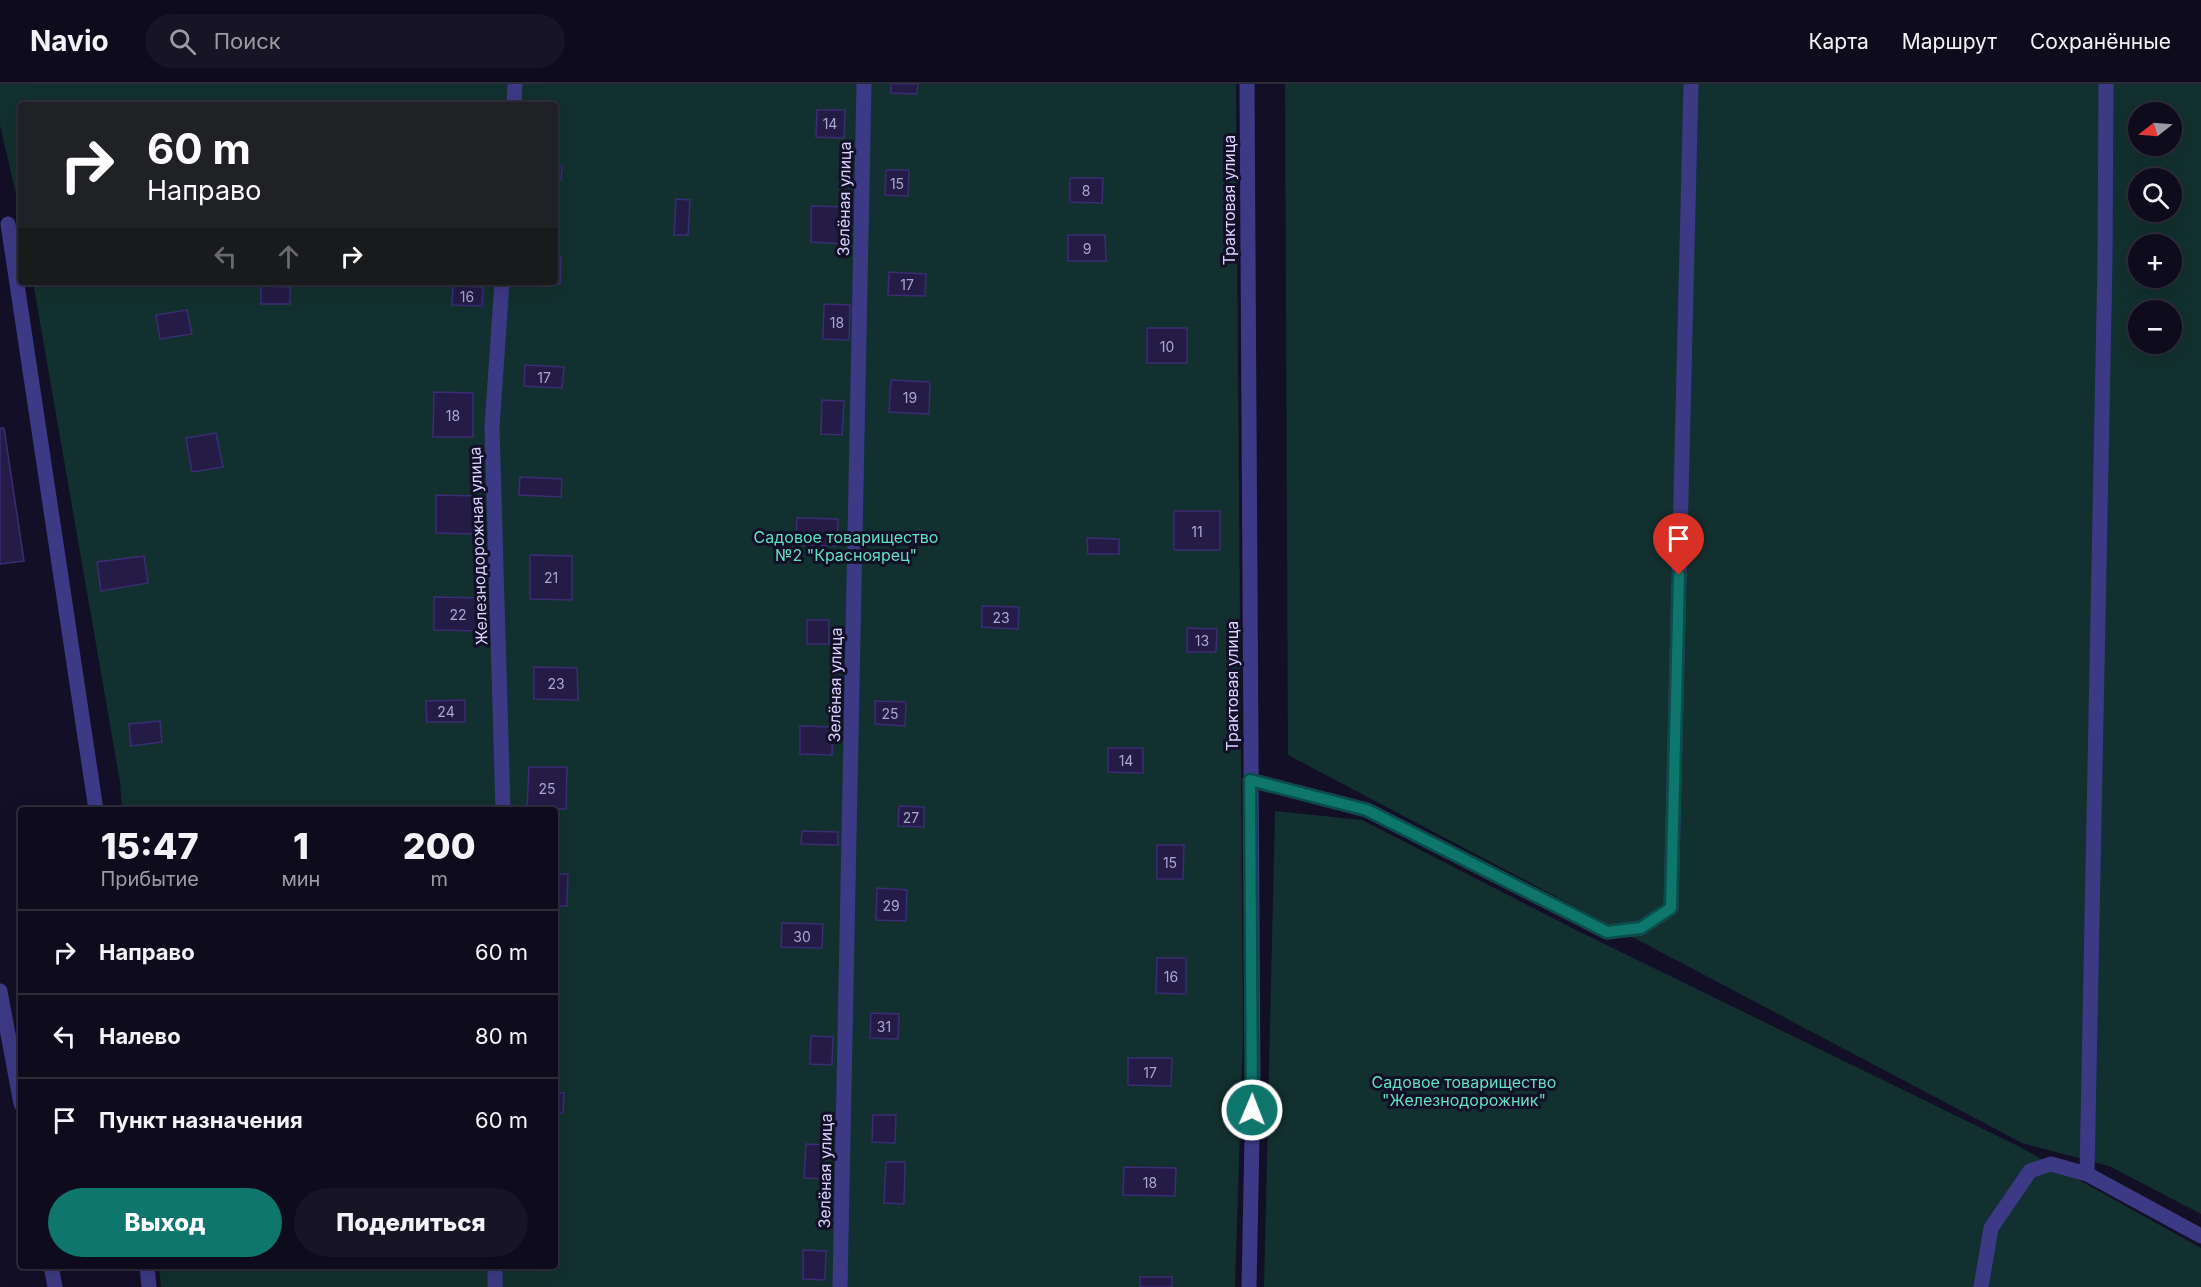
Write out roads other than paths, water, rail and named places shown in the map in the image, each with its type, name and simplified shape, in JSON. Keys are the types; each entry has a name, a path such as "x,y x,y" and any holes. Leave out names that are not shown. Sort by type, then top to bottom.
{"street":[{"path":"514,102 515,84"},
{"name":"Зелёная улица","path":"840,1287 864,84"},
{"name":"Трактовая улица","path":"1247,84 1253,1088 1249,1287"},
{"path":"1250,780 1367,810 1607,932 1641,928 1671,908 1691,84"},
{"path":"2087,1174 2105,273 2106,84"},
{"path":"8,224 96,807"},
{"name":"Железнодорожная улица","path":"502,285 492,427 503,807"},
{"path":"0,991 18,1088"},
{"path":"1981,1287 1991,1228 2031,1171 2051,1164 2087,1174 2201,1236"},
{"path":"52,1269 55,1287"},
{"path":"147,1269 149,1287"},
{"path":"495,1269 495,1287"}],"park label":[{"name":"Садовое товарищество №2 \"Красноярец\"","path":"846,546"},
{"name":"Садовое товарищество \"Железнодорожник\"","path":"1464,1091"}]}
